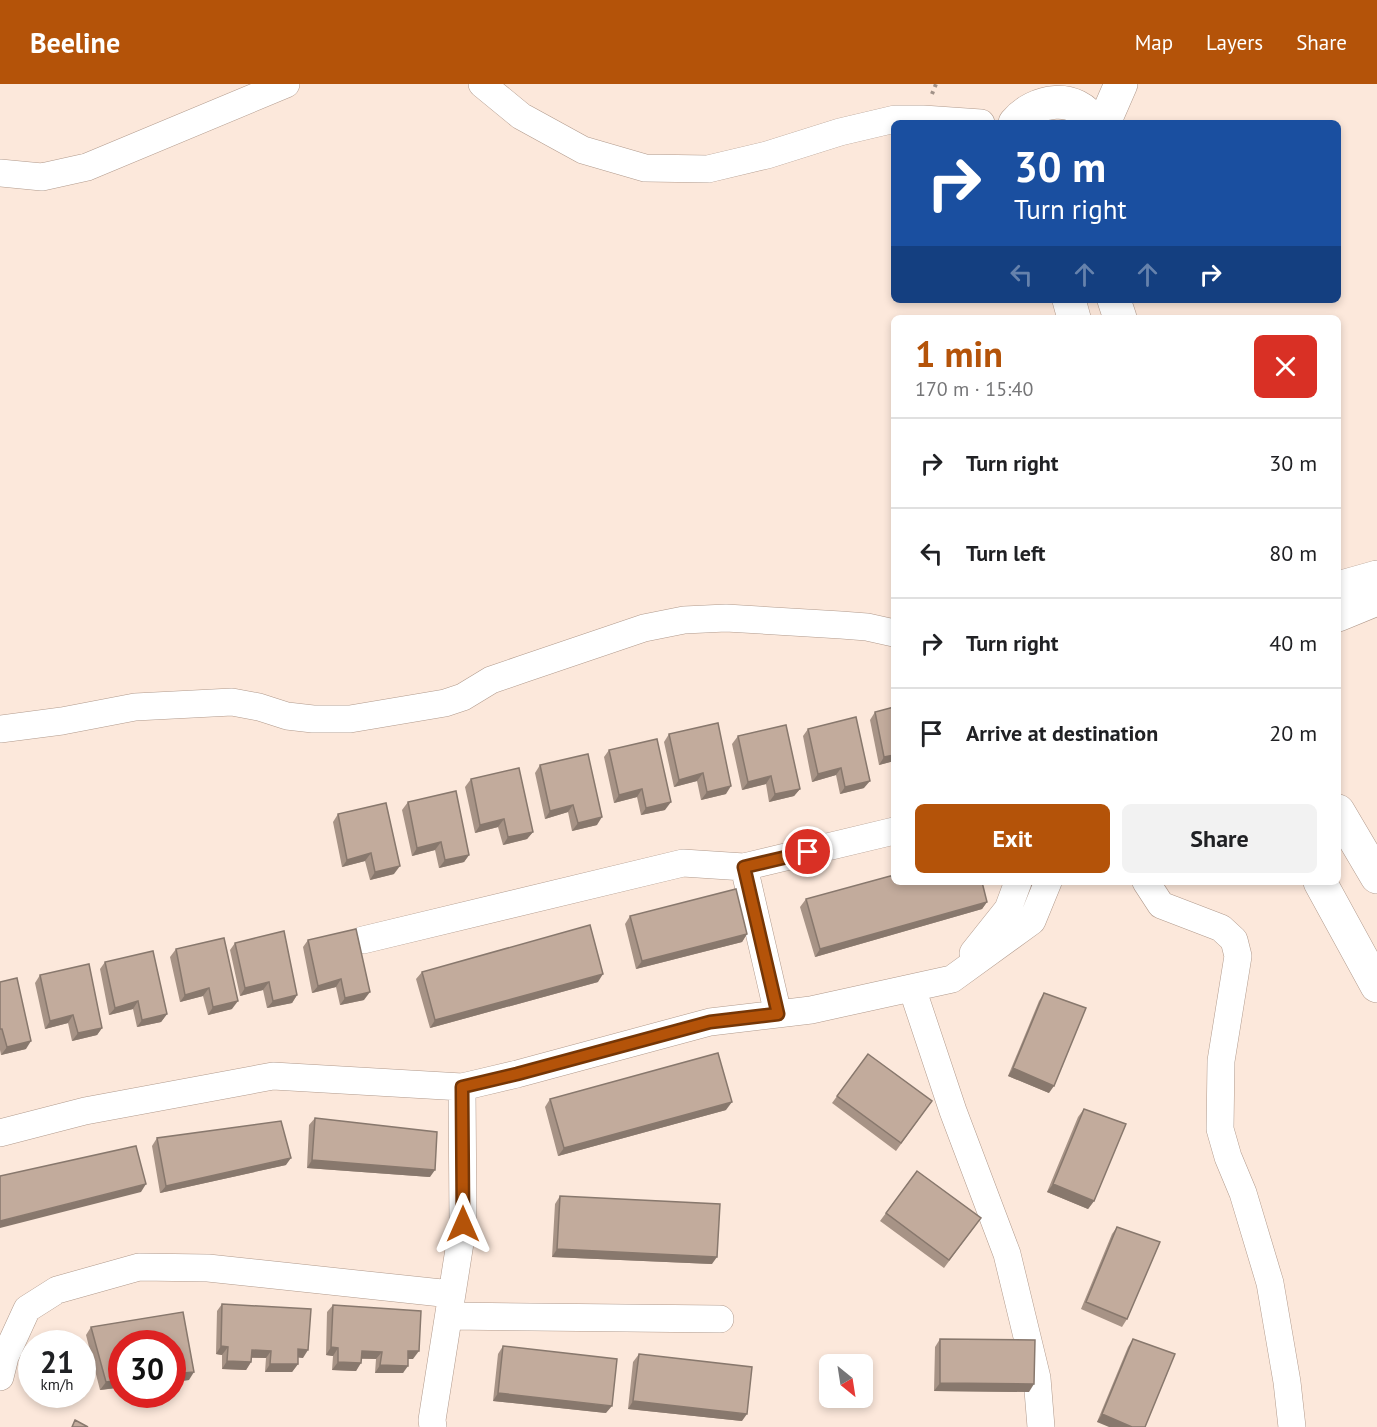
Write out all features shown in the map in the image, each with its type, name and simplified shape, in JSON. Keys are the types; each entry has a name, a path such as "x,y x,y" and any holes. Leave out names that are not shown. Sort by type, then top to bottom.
{"street":[{"path":"0,173 42,177 87,166 286,84"},
{"path":"482,84 521,116 584,150 645,168 708,169 895,119 946,120"},
{"path":"1105,120 1121,84"},
{"path":"1017,120 1023,113 1065,93 1076,107 1092,120"},
{"path":"1341,587 1377,577"},
{"path":"1341,614 1377,599"},
{"path":"0,729 62,721 135,707 232,702 259,707 287,716 350,719 445,703 463,697 491,680 644,628 684,620 726,618 867,627 891,632"},
{"path":"1341,816 1377,877"},
{"path":"363,940 683,863 744,867 891,832"},
{"path":"744,867 778,1014"},
{"path":"952,980 1008,909 1017,885"},
{"path":"0,1132 85,1111 273,1076 462,1087 710,1022 811,1010 952,980 1032,921 1047,885"},
{"path":"1148,885 1161,905 1221,928 1234,940 1238,956 1221,1061 1220,1129 1228,1157 1243,1193 1270,1283 1287,1382 1292,1427"},
{"path":"1322,885 1377,987"},
{"path":"912,988 953,1111 1007,1254 1037,1378 1041,1427"},
{"path":"433,1427 432,1420 463,1224 462,1087"},
{"path":"2,1362 27,1309 57,1290 139,1267 208,1268 450,1305 720,1319"}],"building":[{"path":"891,708 891,756 884,757 875,712"},
{"path":"856,717 870,781 845,787 841,768 818,774 808,729"},
{"path":"718,723 731,786 707,792 703,773 679,780 669,734"},
{"path":"786,725 800,789 775,794 771,776 748,782 738,736"},
{"path":"657,739 671,802 646,808 642,789 619,795 609,750"},
{"path":"588,754 602,817 578,823 573,805 550,811 540,765"},
{"path":"519,768 533,832 508,837 504,819 480,825 471,779"},
{"path":"456,791 469,855 445,860 441,842 417,848 408,802"},
{"path":"386,803 400,866 375,872 371,853 347,860 338,814"},
{"path":"891,876 891,885 983,885 987,902 820,949 806,899"},
{"path":"736,889 747,934 642,961 630,916"},
{"path":"590,925 603,974 435,1020 422,972"},
{"path":"356,929 370,992 345,998 341,979 318,986 308,940"},
{"path":"284,931 297,995 273,1001 269,982 245,988 235,943"},
{"path":"224,938 238,1001 213,1007 209,988 185,995 176,949"},
{"path":"153,951 167,1014 142,1020 138,1001 115,1008 105,962"},
{"path":"89,964 102,1028 78,1033 73,1015 50,1021 40,975"},
{"path":"17,978 31,1041 7,1047 2,1029 0,1029 0,982"},
{"path":"1044,993 1086,1008 1054,1086 1013,1068"},
{"path":"718,1053 732,1102 564,1148 550,1099"},
{"path":"868,1054 932,1101 901,1143 837,1096"},
{"path":"1084,1109 1126,1124 1094,1201 1053,1184"},
{"path":"315,1118 437,1132 435,1170 312,1160"},
{"path":"281,1121 291,1158 166,1186 157,1138"},
{"path":"136,1146 146,1184 0,1221 0,1176"},
{"path":"917,1171 981,1218 949,1260 886,1213"},
{"path":"560,1196 720,1204 717,1257 557,1249"},
{"path":"1117,1227 1160,1242 1127,1319 1086,1302"},
{"path":"222,1304 311,1309 308,1350 298,1349 298,1364 270,1364 271,1351 252,1350 251,1362 227,1361 228,1347 221,1346"},
{"path":"333,1305 421,1311 419,1351 408,1351 408,1366 380,1365 382,1352 362,1351 361,1363 338,1362 338,1348 331,1347"},
{"path":"183,1312 194,1372 186,1373 186,1330 108,1330 108,1382 106,1382 96,1345 96,1330 92,1330 91,1327"},
{"path":"940,1339 1035,1340 1034,1384 940,1383"},
{"path":"1133,1339 1175,1354 1145,1427 1132,1427 1102,1414"},
{"path":"503,1346 617,1359 612,1406 498,1393"},
{"path":"639,1354 752,1367 747,1414 633,1401"},
{"path":"75,1420 88,1427 72,1427"}],"route":[{"path":"463,1224 462,1087 710,1022 778,1014 744,867 808,852"}]}
